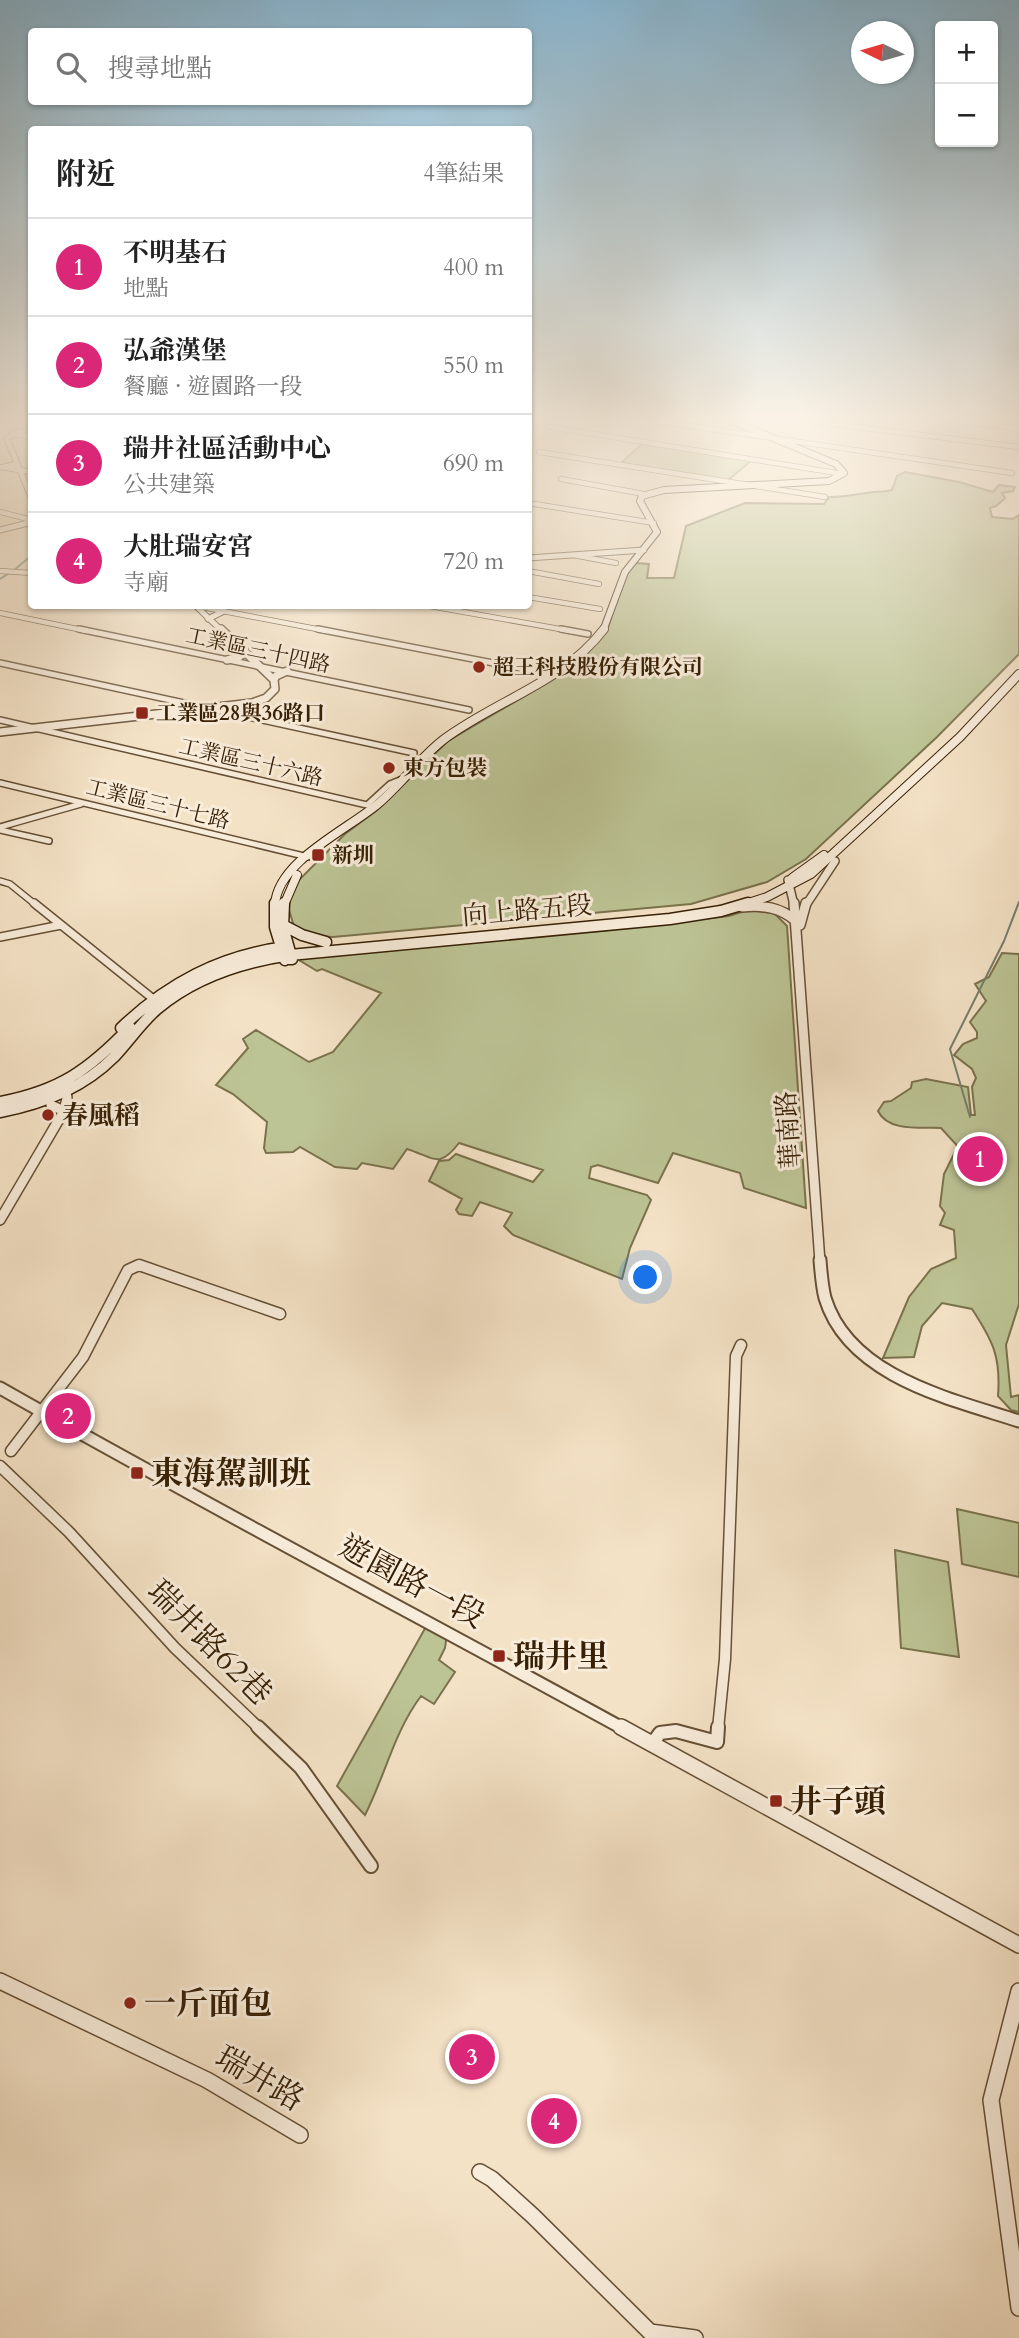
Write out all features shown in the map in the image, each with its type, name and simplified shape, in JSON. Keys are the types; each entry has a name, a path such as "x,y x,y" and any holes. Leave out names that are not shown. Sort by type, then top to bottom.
{"main road":[{"path":"286,953 279,926 287,889 307,863 308,857 378,804 433,749 459,729 516,694 553,677 589,649 605,628 625,572 656,530"},
{"name":"向上路五段","path":"789,883 885,800 1019,665"},
{"name":"向上路五段","path":"0,1118 51,1105 86,1062 152,998 200,970 254,952 286,953 700,915 757,900 811,874 960,737 1019,674"},
{"path":"279,926 326,942"},
{"path":"254,952 279,926"},
{"name":"向上路五段","path":"0,1097 90,1085 179,998 236,971 286,953"},
{"name":"向上路五段","path":"0,1102 65,1088"},
{"name":"向上路五段","path":"0,1112 65,1088"}],"street":[{"path":"532,558 573,555 601,557 644,550"},
{"path":"601,557 616,563"},
{"path":"2,571 28,573"},
{"path":"532,572 599,584"},
{"path":"532,598 600,609"},
{"path":"2,721 0,731 256,702 270,695 276,687 274,680 199,609"},
{"path":"213,609 545,673"},
{"path":"447,609 588,634"},
{"path":"208,619 224,611"},
{"name":"工業區三十四路","path":"0,613 469,710"},
{"path":"227,660 239,657 245,651"},
{"path":"0,663 414,753"},
{"path":"274,680 276,676 287,671"},
{"path":"165,713 176,708 175,701"},
{"path":"233,714 232,710 239,704"},
{"name":"工業區三十六路","path":"2,721 367,805 390,784 405,778"},
{"path":"58,734 64,725"},
{"name":"工業區三十七路","path":"0,783 308,857"},
{"path":"0,828 82,803"},
{"path":"0,828 49,841"},
{"path":"797,940 807,901 835,861"},
{"path":"0,881 10,884 152,998"},
{"name":"華南路","path":"789,883 796,921 819,1249 826,1300 836,1322 872,1361 910,1382 1019,1422"},
{"path":"742,907 775,908 796,921"},
{"path":"0,937 61,925"},
{"path":"0,1220 64,1111 65,1088"},
{"path":"51,1105 64,1111"},
{"path":"11,1451 82,1357 128,1270 139,1265 280,1314"},
{"path":"652,1744 660,1733 669,1730 717,1742 720,1729 736,1356 741,1345"},
{"name":"遊園路一段","path":"0,1388 138,1466 210,1502 1019,1945"},
{"name":"瑞井路62巷","path":"0,1466 69,1532 175,1648 301,1768 371,1866"},
{"name":"瑞井路","path":"0,1982 132,2042 207,2080 300,2135"},
{"path":"1019,1991 991,2100 1019,2308"},
{"path":"480,2172 492,2179 533,2217 650,2332 695,2338"}],"green space":[{"path":"685,530 1019,530 1019,654 937,737 806,859 767,882 691,904 333,937 317,936 294,926 288,907 294,885 345,834 376,811 448,741 552,680 580,660 607,631 626,572 637,563 649,564 647,578 674,578"},
{"path":"748,910 774,913 787,926 806,1208 744,1188 740,1173 673,1153 658,1183 598,1165 591,1167 589,1178 647,1195 651,1200 630,1248 622,1279 513,1235 504,1226 512,1213 480,1202 472,1216 459,1214 456,1210 462,1199 429,1181 439,1161 449,1160 456,1154 533,1182 543,1170 459,1143 441,1159 430,1158 407,1149 393,1169 362,1163 357,1169 335,1167 300,1147 293,1152 266,1153 264,1148 267,1122 233,1094 216,1085 248,1048 243,1039 256,1030 309,1062 333,1052 381,993 322,969 317,971 299,960 307,956 667,923 729,916"},
{"path":"1002,953 1019,954 1019,1304 1006,1345 1011,1397 1019,1395 1019,1412 1011,1410 998,1396 997,1360 972,1309 942,1303 922,1326 914,1357 883,1358 909,1297 931,1269 956,1258 954,1230 940,1225 945,1213 940,1206 944,1174 955,1152 963,1152 941,1128 897,1125 883,1118 878,1111 884,1102 891,1101 911,1088 912,1082 926,1079 968,1087 971,1115 975,1115 972,1087 976,1078 972,1069 954,1055 963,1044 977,1038 977,1032 970,1022 986,1001 975,984 989,977"},
{"path":"957,1509 1019,1523 1019,1577 962,1564"},
{"path":"895,1550 948,1562 959,1657 901,1648"},
{"path":"428,1623 447,1633 445,1648 439,1660 455,1672 434,1704 421,1696 412,1710 365,1815 337,1786"}],"waterway":[{"path":"13,571 28,558"},
{"path":"0,579 8,574"},
{"path":"970,1117 950,1049 1004,941 1019,902"}],"place":[{"name":"超王科技股份有限公司","path":"479,667"},
{"name":"工業區28與36路口","path":"142,713"},
{"name":"東方包裝","path":"389,768"},
{"name":"新圳","path":"318,855"},
{"name":"春風稻","path":"48,1115"},
{"name":"不明基石","path":"980,1159"},
{"name":"弘爺漢堡","path":"68,1416"},
{"name":"東海駕訓班","path":"137,1473"},
{"name":"瑞井里","path":"499,1656"},
{"name":"井子頭","path":"776,1801"},
{"name":"一斤面包","path":"130,2003"},
{"name":"瑞井社區活動中心","path":"472,2057"},
{"name":"大肚瑞安宮","path":"554,2121"}]}
